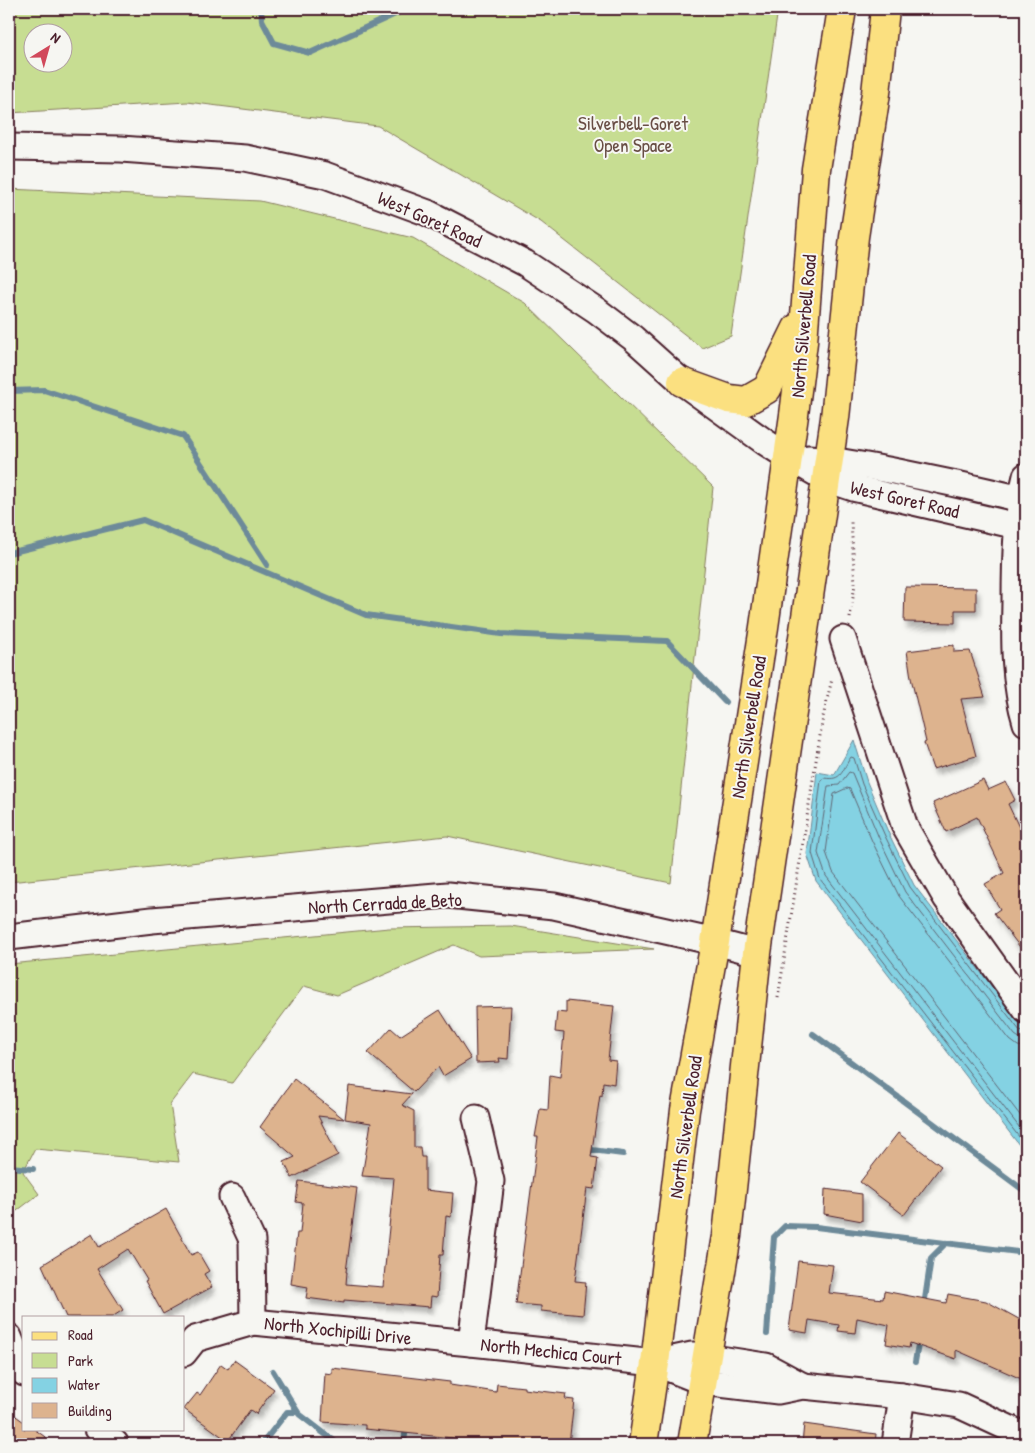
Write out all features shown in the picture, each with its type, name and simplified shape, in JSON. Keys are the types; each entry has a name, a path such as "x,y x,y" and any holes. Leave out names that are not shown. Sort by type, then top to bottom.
{"main road":[{"name":"North Silverbell Road","path":"643,1444 655,1363 684,1118 715,942 764,627 788,457 802,351 816,169 842,9"},
{"path":"692,1444 727,1236 757,953 835,418 854,238 876,92 885,9"},
{"path":"682,382 729,399 746,402 767,390 806,309"}],"street":[{"name":"West Goret Road","path":"9,147 121,149 245,158 325,175 428,213 525,263 596,310 633,338 682,382 788,457 827,469 985,490 1024,492"},
{"name":"West Goret Road","path":"827,469 854,488 1022,526"},
{"path":"1024,492 1015,581 1014,653 1020,704 1026,723"},
{"path":"843,639 906,827 946,898 1026,1010"},
{"name":"North Cerrada de Beto","path":"9,937 152,920 448,895 554,906 757,953"},
{"name":"North Mechica Court","path":"476,1118 491,1181 471,1343 705,1369 778,1391 803,1386 902,1396 959,1405 1015,1432 1026,1440"},
{"path":"232,1197 252,1240 253,1322"},
{"name":"North Xochipilli Drive","path":"185,1352 195,1339 253,1322 471,1343"},
{"path":"9,1337 22,1368"},
{"path":"895,1444 902,1396"}],"path":[{"path":"843,639 848,626 855,584 851,522"},
{"path":"777,1003 823,717 833,673"}],"green space":[{"name":"Silverbell-Goret Open Space","path":"9,9 778,9 731,336 702,348 541,222 378,126 187,102 9,113"},
{"path":"9,189 260,201 413,238 525,303 713,487 671,883 447,836 9,882"},
{"path":"511,926 654,949 479,956 454,945 337,995 304,986 232,1083 193,1074 170,1104 179,1162 35,1149 23,1172 39,1194 9,1217 9,964 389,928"}],"water":[{"path":"854,740 867,782 889,834 914,885 1026,1031 1026,1154 816,881 807,854 817,772 834,775"}],"building":[{"path":"905,587 976,588 976,610 955,610 955,623 904,622"},
{"path":"954,645 954,652 970,651 985,697 961,699 976,756 933,769 924,743 926,742 911,678 907,651"},
{"path":"983,780 988,790 1006,782 1015,800 1008,804 1026,842 1026,955 994,913 1000,909 985,884 1004,873 977,817 946,832 933,803"},
{"path":"566,1001 614,1006 608,1060 616,1061 614,1084 603,1082 602,1096 600,1095 591,1157 598,1158 594,1189 587,1188 575,1281 586,1282 583,1315 541,1311 541,1306 516,1304 538,1137 535,1137 540,1109 548,1110 550,1075 560,1077 564,1033 555,1032 557,1012 566,1013"},
{"path":"511,1006 508,1059 499,1058 500,1062 476,1063 475,1007"},
{"path":"440,1010 471,1059 443,1076 438,1067 414,1092 368,1053 391,1028 400,1036"},
{"path":"294,1079 344,1119 318,1116 338,1155 292,1178 284,1162 295,1157 260,1127"},
{"path":"349,1086 412,1094 402,1105 414,1111 414,1147 420,1147 421,1157 425,1157 425,1190 453,1193 451,1217 446,1216 443,1255 440,1255 437,1297 431,1296 430,1307 344,1300 344,1303 306,1298 308,1287 291,1284 297,1233 300,1233 303,1203 296,1202 299,1181 357,1188 346,1284 383,1287 394,1178 362,1176 371,1123 345,1119"},
{"path":"898,1133 941,1166 904,1215 860,1182"},
{"path":"825,1189 862,1194 862,1221 824,1214"},
{"path":"166,1209 191,1255 198,1252 209,1271 204,1274 212,1287 163,1314 145,1281 147,1280 128,1249 97,1269 123,1310 114,1316 66,1316 42,1265 92,1234 99,1247"},
{"path":"798,1261 833,1265 829,1293 883,1299 884,1291 946,1303 948,1294 986,1301 1026,1323 1026,1381 956,1350 956,1359 910,1343 909,1348 886,1344 889,1325 857,1318 855,1333 838,1331 839,1325 809,1320 807,1333 789,1330"},
{"path":"234,1360 274,1389 256,1414 250,1410 228,1441 185,1410 185,1408 197,1393 200,1395 221,1364 228,1369"},
{"path":"332,1368 450,1382 450,1385 496,1392 497,1384 566,1394 565,1399 574,1400 569,1444 479,1444 452,1441 453,1438 365,1429 365,1425 322,1422 325,1373 332,1374"},
{"path":"9,1411 22,1421 22,1430 35,1430 55,1444 9,1444"},
{"path":"804,1424 876,1434 875,1444 802,1444"}],"waterway":[{"path":"261,9 262,20 274,43 310,53 402,11 411,9"},
{"path":"9,391 44,390 183,436 267,565"},
{"path":"9,553 143,520 366,615 501,634 667,641 725,702"},
{"path":"813,1034 1026,1192"},
{"path":"584,1149 623,1154"},
{"path":"9,1167 33,1169"},
{"path":"767,1334 774,1237 785,1226 816,1227 1026,1253"},
{"path":"924,1306 931,1258 946,1243"},
{"path":"915,1362 919,1339"},
{"path":"273,1371 299,1414 338,1444"},
{"path":"262,1444 287,1412 297,1412"},
{"path":"404,1444 406,1425"}]}
